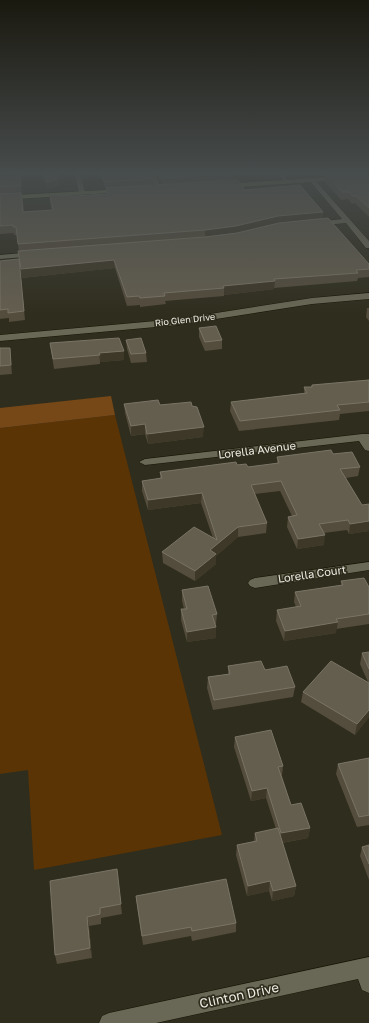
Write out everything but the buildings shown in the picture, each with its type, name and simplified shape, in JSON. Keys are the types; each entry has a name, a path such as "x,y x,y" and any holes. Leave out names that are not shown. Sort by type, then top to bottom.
{"street":[{"path":"309,224 347,221 369,246"},
{"path":"0,257 46,253"},
{"name":"Rio Glen Drive","path":"0,338 184,321 312,301 369,296"},
{"path":"366,437 369,448"},
{"name":"Lorella Avenue","path":"145,462 366,437"},
{"name":"Lorella Court","path":"255,583 369,566"},
{"name":"Clinton Drive","path":"108,1023 367,973"}],"shaded area":[{"path":"111,396 115,415 0,428 0,408"},
{"path":"115,415 222,835 34,870 28,770 0,774 0,428"}]}
